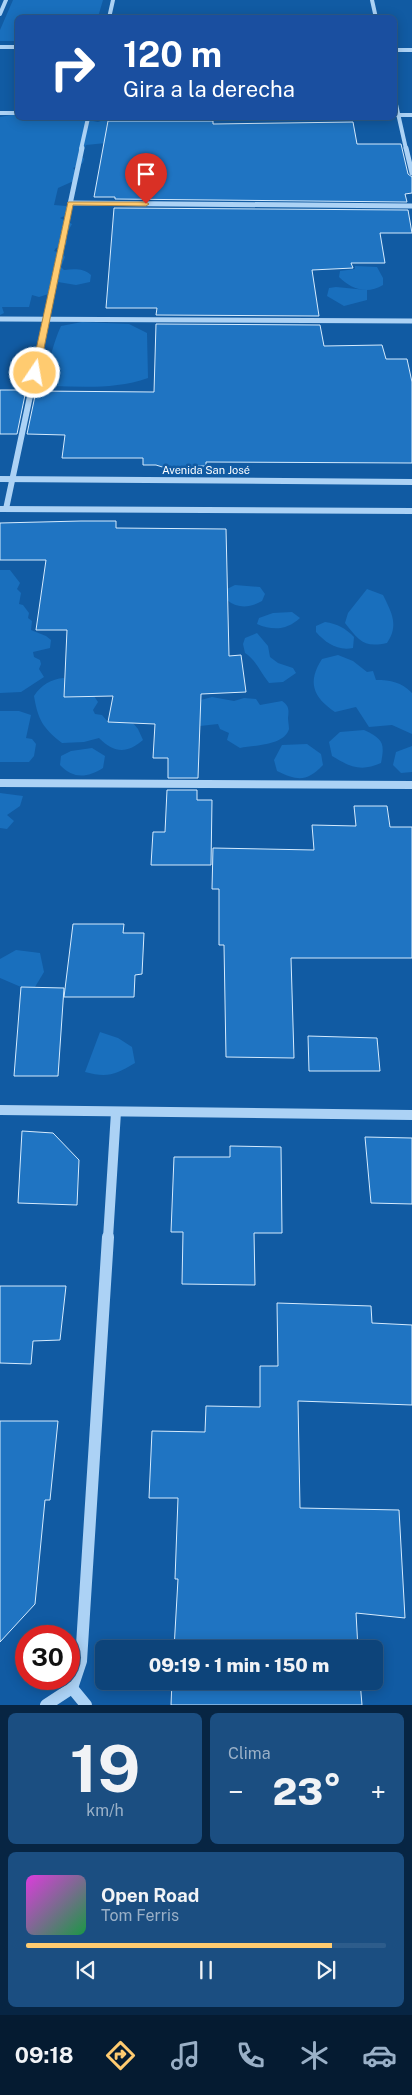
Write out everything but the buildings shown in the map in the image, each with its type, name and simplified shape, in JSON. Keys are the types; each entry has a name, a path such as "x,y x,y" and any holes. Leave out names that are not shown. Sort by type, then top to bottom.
{"street":[{"path":"0,12 6,0"},
{"path":"110,15 113,0"},
{"path":"372,0 375,15"},
{"path":"0,47 15,47"},
{"path":"397,50 412,50"},
{"path":"0,113 15,113"},
{"path":"412,115 397,115 412,173"},
{"path":"88,120 12,479 3,509 412,512"},
{"path":"70,203 412,206"},
{"path":"0,319 412,321"},
{"name":"Avenida San José","path":"0,479 412,482"},
{"path":"0,783 412,785"},
{"path":"0,1110 412,1115"},
{"path":"80,1664 85,1622 116,1112"},
{"path":"46,1705 69,1690"},
{"path":"74,1690 86,1705"}],"shaded area":[{"path":"13,0 103,0 99,15 15,15 15,41 0,41 0,30"},
{"path":"15,114 15,120 93,120 98,122 104,120 160,120 106,143 86,145 84,149 78,152 84,159 83,163 73,168 79,174 78,179 58,188 54,205 66,206 72,211 60,218 72,224 67,233 60,236 67,241 66,245 56,248 54,251 63,254 65,257 61,267 64,270 75,269 85,271 91,275 90,282 76,285 58,282 55,292 39,297 32,295 29,307 2,307 4,313 0,315 0,117"},
{"path":"355,266 377,267 383,278 383,285 371,290 365,290 349,285 339,277 340,271 355,269"},
{"path":"329,288 367,290 367,300 344,306 327,296"},
{"path":"82,322 129,324 147,333 148,378 113,386 52,386 42,376 61,326"},
{"path":"0,570 10,570 20,583 17,589 21,593 19,604 23,605 29,613 28,618 32,621 31,630 51,640 50,648 33,652 34,657 40,660 39,669 44,677 21,692 0,693"},
{"path":"235,585 260,587 265,594 262,601 244,606 231,603 227,600 227,589"},
{"path":"367,589 383,595 393,619 393,631 387,643 367,644 358,639 345,623 348,613"},
{"path":"292,612 300,618 285,627 269,628 257,624 259,618 273,613"},
{"path":"325,622 338,625 351,634 354,637 353,648 337,647 328,643 320,636 316,632 316,626"},
{"path":"257,633 268,646 270,657 278,663 293,668 296,673 283,682 269,683 255,663 245,653 243,644 245,638"},
{"path":"338,655 353,661 367,672 373,671 376,680 396,682 412,693 412,734 392,725 369,727 356,707 335,712 322,701 315,689 314,682 317,667 322,659"},
{"path":"64,678 64,697 94,696 98,702 93,710 95,714 102,715 108,722 133,723 143,740 131,748 121,750 110,747 99,738 84,742 62,743 42,723 34,696 47,683"},
{"path":"212,697 234,701 244,698 256,699 260,705 282,701 288,708 289,729 286,735 275,742 240,748 227,740 229,733 220,729 218,724 200,726 201,700"},
{"path":"0,711 19,711 31,715 26,738 32,739 36,744 34,756 29,762 0,762"},
{"path":"364,730 381,742 383,751 381,763 361,768 344,763 332,756 329,742 340,732"},
{"path":"307,744 321,754 323,765 317,771 307,777 296,778 277,771 274,760 282,745"},
{"path":"412,746 412,772 401,773 393,765 396,752"},
{"path":"92,748 105,756 103,768 91,774 80,776 70,773 60,765 61,756 71,751"},
{"path":"0,793 23,796 20,806 7,815 14,821 7,829 0,828"},
{"path":"16,950 40,953 44,972 35,987 21,987 0,978 0,959"},
{"path":"100,1032 118,1038 132,1047 135,1063 111,1074 99,1075 85,1072"}],"route":[{"path":"35,373 70,203 146,204"}]}
